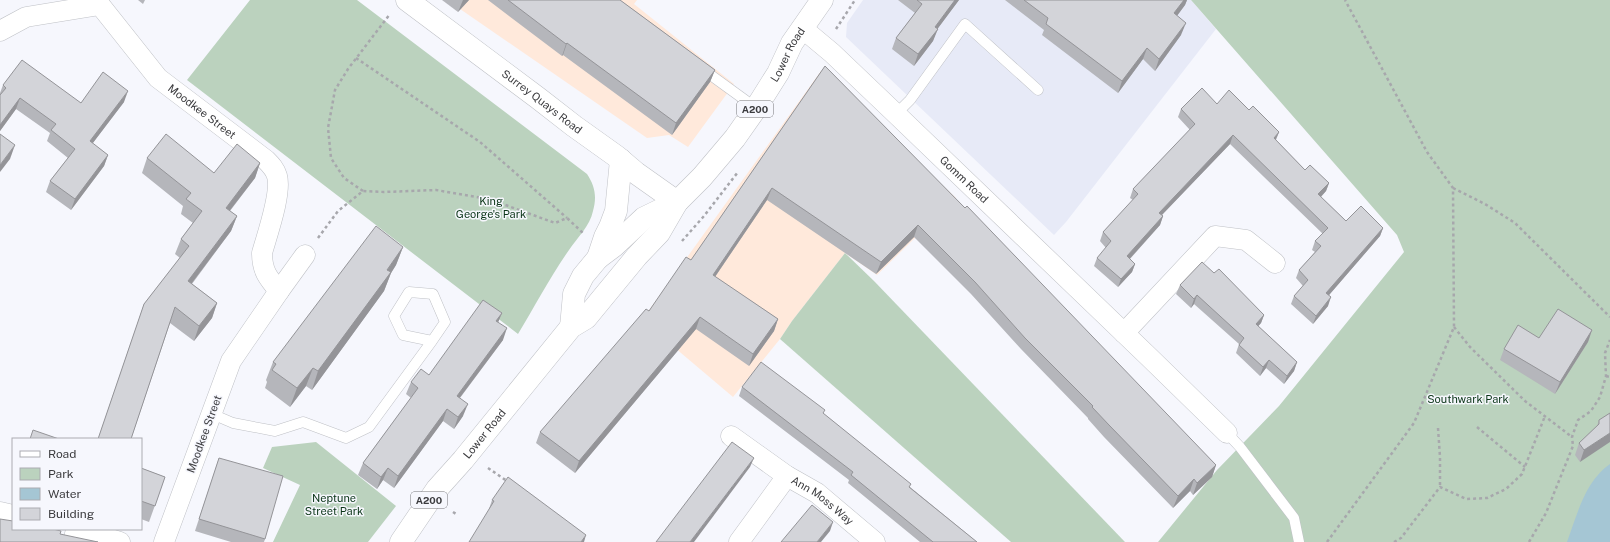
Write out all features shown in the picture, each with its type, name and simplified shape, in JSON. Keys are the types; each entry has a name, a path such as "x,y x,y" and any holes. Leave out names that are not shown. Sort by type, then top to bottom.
{"main road":[{"name":"Lower Road","path":"677,202 702,177 756,108 778,73 792,43 822,0"},
{"name":"Surrey Quays Road","path":"400,6 621,160 677,202"},
{"path":"598,258 616,211 621,160"},
{"name":"A200","path":"571,327 574,294 583,276 598,258 614,246 644,218 677,202"},
{"name":"A200","path":"571,327 586,318 637,256 659,233 677,202"},
{"name":"Lower Road","path":"400,542 437,489 463,460 571,327"}],"street":[{"name":"Moodkee Street","path":"0,31 26,17 88,4 100,5 158,78 266,160 274,169 278,183 278,192 262,253 262,263 265,274 279,291"},
{"name":"Gomm Road","path":"802,28 832,53 896,114 1226,433"},
{"path":"1124,333 1215,236 1246,240 1274,263"},
{"name":"Moodkee Street","path":"164,542 231,361 279,291 306,255"},
{"name":"Ann Moss Way","path":"731,436 788,476 817,493 874,542"},
{"name":"Ann Moss Way","path":"739,542 788,476"},
{"path":"0,512 12,515"},
{"path":"82,530 120,542"}],"lane":[{"path":"896,114 910,100 965,24 1038,90"},
{"path":"696,64 756,108"},
{"path":"212,414 233,423 275,431 303,422 346,438 369,427 432,341 445,322 433,294 409,292 394,316 403,336 432,341"},
{"path":"1226,433 1240,447 1294,518 1299,542"},
{"path":"68,542 71,530"}],"path":[{"path":"832,34 855,0"},
{"path":"1346,0 1427,152 1453,188 1485,204 1515,223 1610,317"},
{"path":"400,6 356,58 335,90 328,128 331,158 344,178 363,191 384,192 436,190 489,199 556,223 567,218"},
{"path":"356,58 480,142 587,236"},
{"path":"1326,542 1414,423 1454,327 1453,188"},
{"path":"306,255 338,211 363,191"},
{"path":"1454,327 1470,347 1525,402 1572,437"},
{"path":"1529,542 1546,514 1573,446 1572,437 1578,420 1591,411 1600,397 1606,376 1605,353 1610,340"},
{"path":"1606,376 1610,377"},
{"path":"1440,487 1466,499 1487,498 1506,489 1522,474 1545,416"},
{"path":"1477,427 1525,467"},
{"path":"1394,542 1401,538 1440,487 1438,428"},
{"path":"488,468 511,484"}],"shaded area":[{"path":"447,0 637,0 634,4 734,84 688,147 669,135 647,138"},
{"path":"863,0 1191,0 1216,29 1066,222 1054,235 846,37 847,23"},
{"path":"821,71 956,198 877,275 845,253 792,321 780,339 733,397 642,320"}],"green space":[{"name":"King George's Park","path":"250,0 357,0 587,174 592,183 595,201 589,222 555,271 518,334 187,80"},
{"name":"Southwark Park","path":"1191,0 1610,0 1610,542 1158,542 1217,470 1279,406 1404,252 1397,235"},
{"path":"845,253 874,281 1125,542 1011,542 780,339 792,321"},
{"name":"Neptune Street Park","path":"316,442 396,506 368,542 273,542 300,485 263,468 272,447"}],"water":[{"path":"1610,464 1610,542 1567,542 1578,510 1588,489 1601,471"}],"building":[{"path":"508,0 620,0 715,70 676,123 567,43 566,44"},
{"path":"917,0 955,0 935,27 938,29 918,54 896,38 922,4"},
{"path":"1024,0 1184,0 1174,13 1186,23 1159,59 1147,48 1122,81 1046,24 1048,18"},
{"path":"22,60 81,103 103,72 128,91 90,141 108,155 75,199 50,181 75,149 51,130 56,124 20,98 0,125 0,95 6,88 3,85"},
{"path":"825,66 965,208 967,206 1216,465 1197,483 1194,479 1178,496 1092,407 1093,406 1025,338 975,282 918,225 881,262 772,188 713,275 778,319 753,354 700,317 579,461 540,432 646,309 649,311 686,257 691,260"},
{"path":"1202,88 1217,104 1229,90 1249,110 1253,106 1279,132 1274,138 1305,170 1310,165 1329,183 1318,194 1346,221 1361,206 1383,228 1326,293 1331,297 1316,316 1294,296 1308,280 1299,270 1321,246 1315,241 1328,228 1233,135 1159,213 1163,216 1127,256 1135,264 1121,279 1097,258 1111,241 1103,232 1138,194 1133,189 1195,124 1181,109"},
{"path":"0,134 15,145 0,165"},
{"path":"166,134 214,173 237,144 260,163 226,208 237,216 188,281 217,303 199,326 175,307 131,438 98,438 144,304 189,246 181,239 202,211 186,199 191,193 147,158"},
{"path":"376,226 403,247 387,270 391,272 318,371 313,368 297,388 272,370 276,364 273,362"},
{"path":"1202,262 1214,273 1219,269 1264,315 1256,324 1297,362 1287,376 1269,360 1263,367 1239,345 1244,338 1197,295 1194,299 1180,285"},
{"path":"483,300 502,313 496,321 507,328 457,396 468,404 458,417 447,409 398,476 388,468 381,477 363,463 418,388 411,382 421,369 429,375"},
{"path":"1558,309 1592,330 1560,382 1504,349 1518,325 1539,338"},
{"path":"761,362 825,410 823,413 911,484 909,487 977,542 933,542 851,475 853,472 742,387"},
{"path":"1610,413 1610,433 1584,450 1579,443 1599,424 1599,420"},
{"path":"33,430 56,438 30,438"},
{"path":"732,442 754,458 690,542 656,542"},
{"path":"219,458 283,476 265,539 199,519"},
{"path":"142,468 165,477 155,506 142,501"},
{"path":"508,477 586,535 581,542 469,542 494,501 492,500"},
{"path":"812,505 833,522 817,542 781,542"},
{"path":"0,519 12,521 12,530 57,530 61,531 60,534 98,542 0,542"}]}
